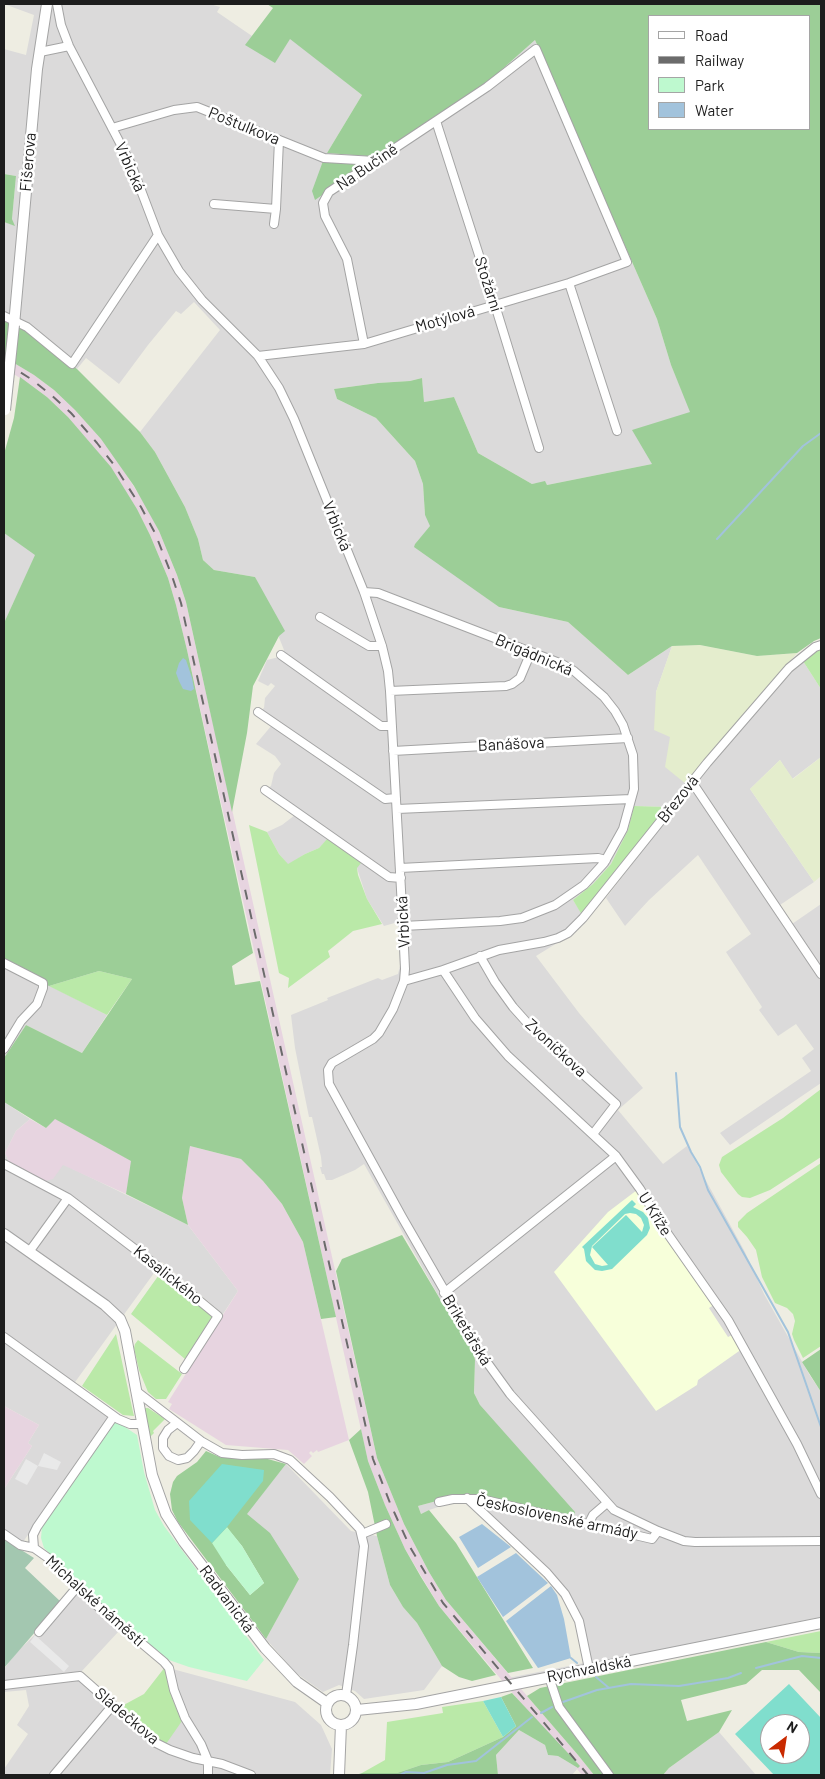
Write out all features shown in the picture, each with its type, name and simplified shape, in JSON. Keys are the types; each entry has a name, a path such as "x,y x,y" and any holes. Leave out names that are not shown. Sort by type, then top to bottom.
{"street":[{"name":"Fišerova","path":"4,411 14,323 28,159 47,4"},
{"name":"Vrbická","path":"57,4 61,25 69,46 131,164 158,236 179,271 202,300 258,356 279,388 294,419 364,592 382,646 388,670 390,691 406,969 404,981 393,1009 379,1033 373,1039 332,1064 328,1070 328,1084"},
{"path":"40,52 69,46"},
{"name":"Na Bučině","path":"364,344 347,259 325,216 323,204 329,192 486,87 536,49 627,262"},
{"name":"Poštulkova","path":"112,128 174,110 197,107 324,158 376,161"},
{"name":"Stožární","path":"436,121 539,448"},
{"path":"274,224 279,140"},
{"path":"214,204 276,209"},
{"path":"4,316 14,323 27,327 72,364 158,236"},
{"name":"Motýlová","path":"258,356 364,344 569,283 627,262"},
{"path":"569,283 617,432"},
{"name":"Brigádnická","path":"364,592 378,593 562,664 574,671 604,697 615,711 624,725 633,755 632,799 623,829 606,860 584,886 561,902 522,918 500,921 403,926"},
{"path":"320,617 369,646 382,646"},
{"name":"Březová","path":"404,981 443,970 499,950 558,938 568,932 583,918 692,782 788,668 815,647 821,645"},
{"path":"390,691 506,686 520,678 531,652"},
{"path":"281,655 382,726 392,726"},
{"path":"258,712 384,799 396,798"},
{"name":"Banášova","path":"393,750 628,738"},
{"path":"692,782 821,974"},
{"path":"265,790 389,877 401,878"},
{"path":"397,809 632,799"},
{"path":"400,868 598,858 606,860"},
{"name":"Zvoníčkova","path":"480,956 496,982 525,1019 557,1051 616,1104 593,1134"},
{"path":"4,963 43,983 37,1004 21,1021 4,1049"},
{"name":"U Kříže","path":"443,970 474,1018 521,1069 616,1156 640,1189 663,1227 728,1320 797,1444 821,1494"},
{"name":"Briketářská","path":"328,1084 444,1293 495,1375 614,1510 658,1532"},
{"path":"444,1293 616,1156"},
{"name":"Kasalického","path":"4,1164 68,1198 162,1268 218,1316 184,1368"},
{"path":"30,1252 68,1198"},
{"path":"4,1234 119,1316 125,1328 142,1424 126,1423 114,1416 4,1337"},
{"path":"136,1391 201,1441 222,1453 234,1455 274,1454 290,1460 356,1524 362,1534 364,1546 354,1645 346,1696"},
{"name":"Michalské náměstí","path":"114,1416 37,1527 33,1535 34,1548 51,1560 89,1599 161,1659 169,1668 177,1700 208,1761"},
{"path":"177,1423 168,1430 163,1438 163,1448 169,1456 178,1460 187,1458 201,1441"},
{"name":"Radvanická","path":"142,1424 152,1475 162,1505 175,1529 282,1668 297,1682 327,1703"},
{"path":"467,1498 547,1573 564,1594 579,1621 589,1669"},
{"name":"Československé armády","path":"439,1502 453,1499 481,1499 652,1538 658,1532 684,1541 695,1542 821,1541"},
{"path":"589,1523 594,1515 607,1503"},
{"path":"362,1534 386,1524"},
{"path":"4,1534 20,1544 34,1548"},
{"path":"39,1632 78,1586"},
{"name":"Rychvaldská","path":"357,1710 416,1704 821,1624"},
{"name":"Sládečkova","path":"4,1685 80,1676 156,1743 193,1758 251,1775"},
{"path":"550,1677 559,1707 609,1775"},
{"path":"335,1696 346,1696 354,1701 357,1710 352,1721 341,1726 328,1718 326,1708 327,1703 335,1696"},
{"path":"54,1775 113,1705"},
{"path":"339,1775 341,1726"},
{"path":"208,1761 208,1775"}],"shaded area":[{"path":"4,4 210,4 220,7 217,12 252,36 246,45 290,38 362,95 327,153 345,154 489,81 535,40 657,319 671,365 691,412 652,464 547,485 545,482 532,484 478,453 454,397 424,402 422,378 334,389 337,399 376,418 415,461 423,484 425,515 431,526 415,544 499,607 568,622 628,675 672,646 656,692 686,784 667,807 634,806 628,830 611,864 593,884 573,900 586,920 575,932 536,956 579,1013 643,1088 618,1110 663,1164 687,1146 745,1252 764,1294 821,1392 821,1617 511,1680 508,1678 584,1663 574,1614 544,1576 487,1520 462,1501 421,1514 418,1506 459,1495 475,1495 480,1405 474,1393 475,1360 473,1350 443,1304 364,1164 332,1180 326,1180 324,1174 322,1174 320,1167 322,1167 321,1157 312,1117 309,1117 295,1048 291,1015 328,1000 327,998 378,978 382,980 398,974 400,966 398,922 384,926 367,899 357,868 328,839 319,848 288,865 279,854 267,832 282,825 295,815 266,789 271,786 274,773 281,764 275,756 256,744 272,725 260,711 264,708 265,698 275,686 271,683 268,686 258,681 267,660 279,657 284,650 255,577 214,570 203,560 198,539 185,507 155,452 140,432 220,330 194,302 181,314 176,311 119,384 86,358 77,369 26,329 4,319 4,222 14,225 12,219 16,176 4,174 4,49 26,55 34,15"},
{"path":"4,357 34,375 54,390 101,439 145,504 159,531 177,575 186,602 377,1458 404,1524 446,1600 594,1775 582,1775 439,1606 405,1549 385,1505 368,1461 187,650 168,578 137,509 110,467 68,417 47,397 4,368"},
{"path":"4,533 36,554 4,623"},
{"path":"700,645 757,656 797,653 686,784 665,767 670,737 654,730 656,692 672,646"},
{"path":"803,661 821,689 821,757 792,779 780,760 750,789 814,882 780,905 696,781 790,673"},
{"path":"821,757 821,876 814,882 750,789 780,760 793,779"},
{"path":"692,786 821,981 821,1083 730,1145 720,1133 811,1071 802,1058 814,1049 796,1024 778,1036 759,1010 762,1007 726,952 751,934 698,855 649,900 625,926 606,898"},
{"path":"821,904 821,967 792,924"},
{"path":"4,962 107,1015 82,1053 26,1025 4,1058"},
{"path":"4,1102 30,1119 16,1131 5,1153 10,1164 61,1166 63,1164 188,1225 238,1291 223,1314 162,1262 70,1389 109,1418 23,1542 4,1531 4,1489 32,1446 28,1443 39,1425 4,1406"},
{"path":"54,1118 132,1161 126,1194 63,1165 53,1179 45,1181 10,1164 5,1153 16,1131 30,1119 46,1128"},
{"path":"190,1146 241,1159 282,1204 303,1242 349,1440 318,1452 317,1450 313,1453 311,1451 309,1453 312,1456 304,1464 288,1450 226,1445 169,1409 172,1404 168,1402 238,1291 188,1225 182,1198"},
{"path":"637,1190 714,1305 709,1308 728,1337 734,1334 742,1349 698,1380 697,1385 656,1411 554,1272 608,1212"},
{"path":"632,1200 636,1204 633,1207 643,1212 648,1218 650,1228 647,1235 612,1269 595,1270 586,1261 582,1247","holes":["625,1214 636,1214 641,1218 644,1225 642,1232 626,1215 592,1247 608,1265 595,1264 590,1255 592,1246"]},
{"path":"4,1406 39,1425 28,1443 32,1446 4,1489"},
{"path":"44,1453 61,1462 57,1470 38,1466"},
{"path":"26,1459 38,1466 27,1485 15,1479"},
{"path":"222,1464 264,1470 263,1481 212,1543 190,1520 189,1501"},
{"path":"286,1464 351,1531 377,1536 390,1585 403,1607 417,1623 442,1666 424,1690 364,1699 355,1691 339,1685 323,1692 296,1673 266,1639 299,1578 246,1514"},
{"path":"4,1539 34,1558 25,1568 61,1602 4,1668"},
{"path":"77,1594 119,1631 81,1672 157,1739 182,1721 172,1698 165,1667 295,1702 321,1725 332,1749 330,1775 4,1775 4,1769 28,1734 17,1725 29,1706 26,1690 4,1692 4,1669 16,1653"},
{"path":"35,1635 69,1666 64,1672 30,1642"},
{"path":"789,1684 821,1718 821,1775 774,1775 764,1764 810,1764 810,1714 760,1714 760,1760 735,1734"},
{"path":"501,1697 516,1726 503,1737 483,1701"},
{"path":"519,1730 545,1745 548,1755 558,1756 578,1768 572,1775 498,1775 496,1755"},
{"path":"719,1732 756,1775 663,1775 669,1768"}],"green space":[{"path":"267,4 821,4 821,638 797,653 757,656 700,645 672,646 628,675 568,622 499,607 414,547 430,526 425,515 423,484 415,461 376,418 337,399 334,389 422,378 424,402 454,397 478,453 532,484 545,481 547,485 652,464 632,430 690,412 671,365 657,319 535,40 489,81 396,144 379,153 367,156 327,153 362,95 290,39 275,63 245,45 273,8"},
{"path":"323,161 355,163 357,171 315,200 312,191"},
{"path":"4,174 16,176 12,219 15,226 4,222"},
{"path":"4,319 26,329 77,369 140,432 155,452 185,507 198,539 203,560 214,570 255,577 285,631 279,636 253,686 247,733 232,812 186,602 159,531 134,486 101,439 54,390 34,375 4,357"},
{"path":"20,377 47,397 68,417 111,467 137,509 168,578 187,650 253,953 232,966 235,985 260,981 336,1317 321,1319 303,1242 282,1204 241,1159 190,1146 182,1198 188,1225 126,1194 131,1161 55,1119 46,1128 4,1102 4,1058 26,1025 82,1053 132,979 99,971 49,986 4,962 4,623 35,555 4,533 4,454 14,418"},
{"path":"821,649 821,689 803,661"},
{"path":"634,806 667,807 582,915 573,900 593,884 611,864 628,830"},
{"path":"249,825 267,832 279,854 288,864 319,848 328,838 361,863 357,868 358,875 367,899 382,924 353,931 328,951 330,957 288,988 289,978 279,973"},
{"path":"99,971 132,979 107,1015 49,986"},
{"path":"821,1089 821,1157 770,1190 750,1198 742,1197 738,1194 721,1172 719,1165 722,1157 783,1118"},
{"path":"821,1163 821,1346 803,1358 792,1334 795,1321 793,1314 787,1308 775,1303 762,1277 756,1250 738,1227 738,1222 747,1213"},
{"path":"402,1235 473,1350 475,1360 474,1393 480,1405 575,1512 574,1517 475,1495 459,1495 418,1506 421,1514 429,1510 456,1543 533,1668 508,1673 446,1600 404,1524 377,1458 336,1271 342,1259"},
{"path":"161,1272 213,1316 185,1359 131,1314"},
{"path":"116,1334 134,1416 123,1415 82,1386"},
{"path":"138,1340 182,1374 166,1399 156,1399 148,1392 139,1370 134,1348"},
{"path":"821,1349 821,1392 802,1362"},
{"path":"144,1408 148,1408 165,1419 153,1431 154,1433 150,1437"},
{"path":"116,1421 137,1435 144,1472 155,1510 164,1526 264,1660 247,1681 189,1667 169,1660 84,1592 85,1588 44,1548 41,1538 42,1526"},
{"path":"361,1429 368,1461 405,1549 439,1606 496,1675 472,1681 459,1677 442,1666 417,1623 403,1607 390,1585 368,1492 349,1440"},
{"path":"206,1451 222,1458 264,1458 286,1464 247,1514 270,1533 299,1579 266,1639 178,1522 172,1510 170,1494 173,1482 177,1476 197,1462","holes":["227,1528 242,1546 264,1583 250,1595 226,1565"]},
{"path":"227,1527 242,1546 264,1583 250,1595 226,1565 212,1543"},
{"path":"821,1631 821,1653 799,1652 766,1642"},
{"path":"766,1642 799,1652 821,1653 821,1693 799,1670 762,1670 746,1684 681,1700 687,1721 732,1710 719,1732 669,1768 663,1775 594,1775 527,1696 540,1688"},
{"path":"165,1667 172,1698 182,1721 166,1744 157,1739 120,1707 144,1694"},
{"path":"512,1693 580,1766 578,1768 558,1756 548,1755 545,1745 519,1730 496,1755 498,1775 356,1775 362,1773 397,1773 421,1765 448,1762 503,1737 516,1726 501,1697"},
{"path":"483,1701 503,1737 448,1762 421,1765 397,1773 362,1773 385,1760 387,1722 443,1713 442,1707"}],"water":[{"path":"183,658 186,660 192,678 194,689 191,691 183,689 176,673 179,663"},
{"path":"482,1524 511,1547 478,1568 459,1537"},
{"path":"516,1553 548,1583 503,1617 477,1577"},
{"path":"551,1586 557,1595 564,1619 571,1658 538,1668 506,1621"}],"waterway":[{"path":"717,539 803,446 821,433"},
{"path":"676,1073 680,1127 700,1167 708,1190 788,1332 821,1427"},
{"path":"756,1668 802,1656 821,1658"},
{"path":"571,1658 577,1663"},
{"path":"563,1702 597,1690 631,1684 679,1686 728,1678 741,1673"},
{"path":"596,1677 609,1688"},
{"path":"541,1713 552,1707"},
{"path":"400,1775 406,1772 424,1773 447,1765 476,1761 532,1717"}],"railway":[{"path":"4,362 50,394 71,413 97,443 114,465 141,507 155,533 172,576 181,603 373,1459 390,1503 410,1547 443,1603 588,1775"}]}
